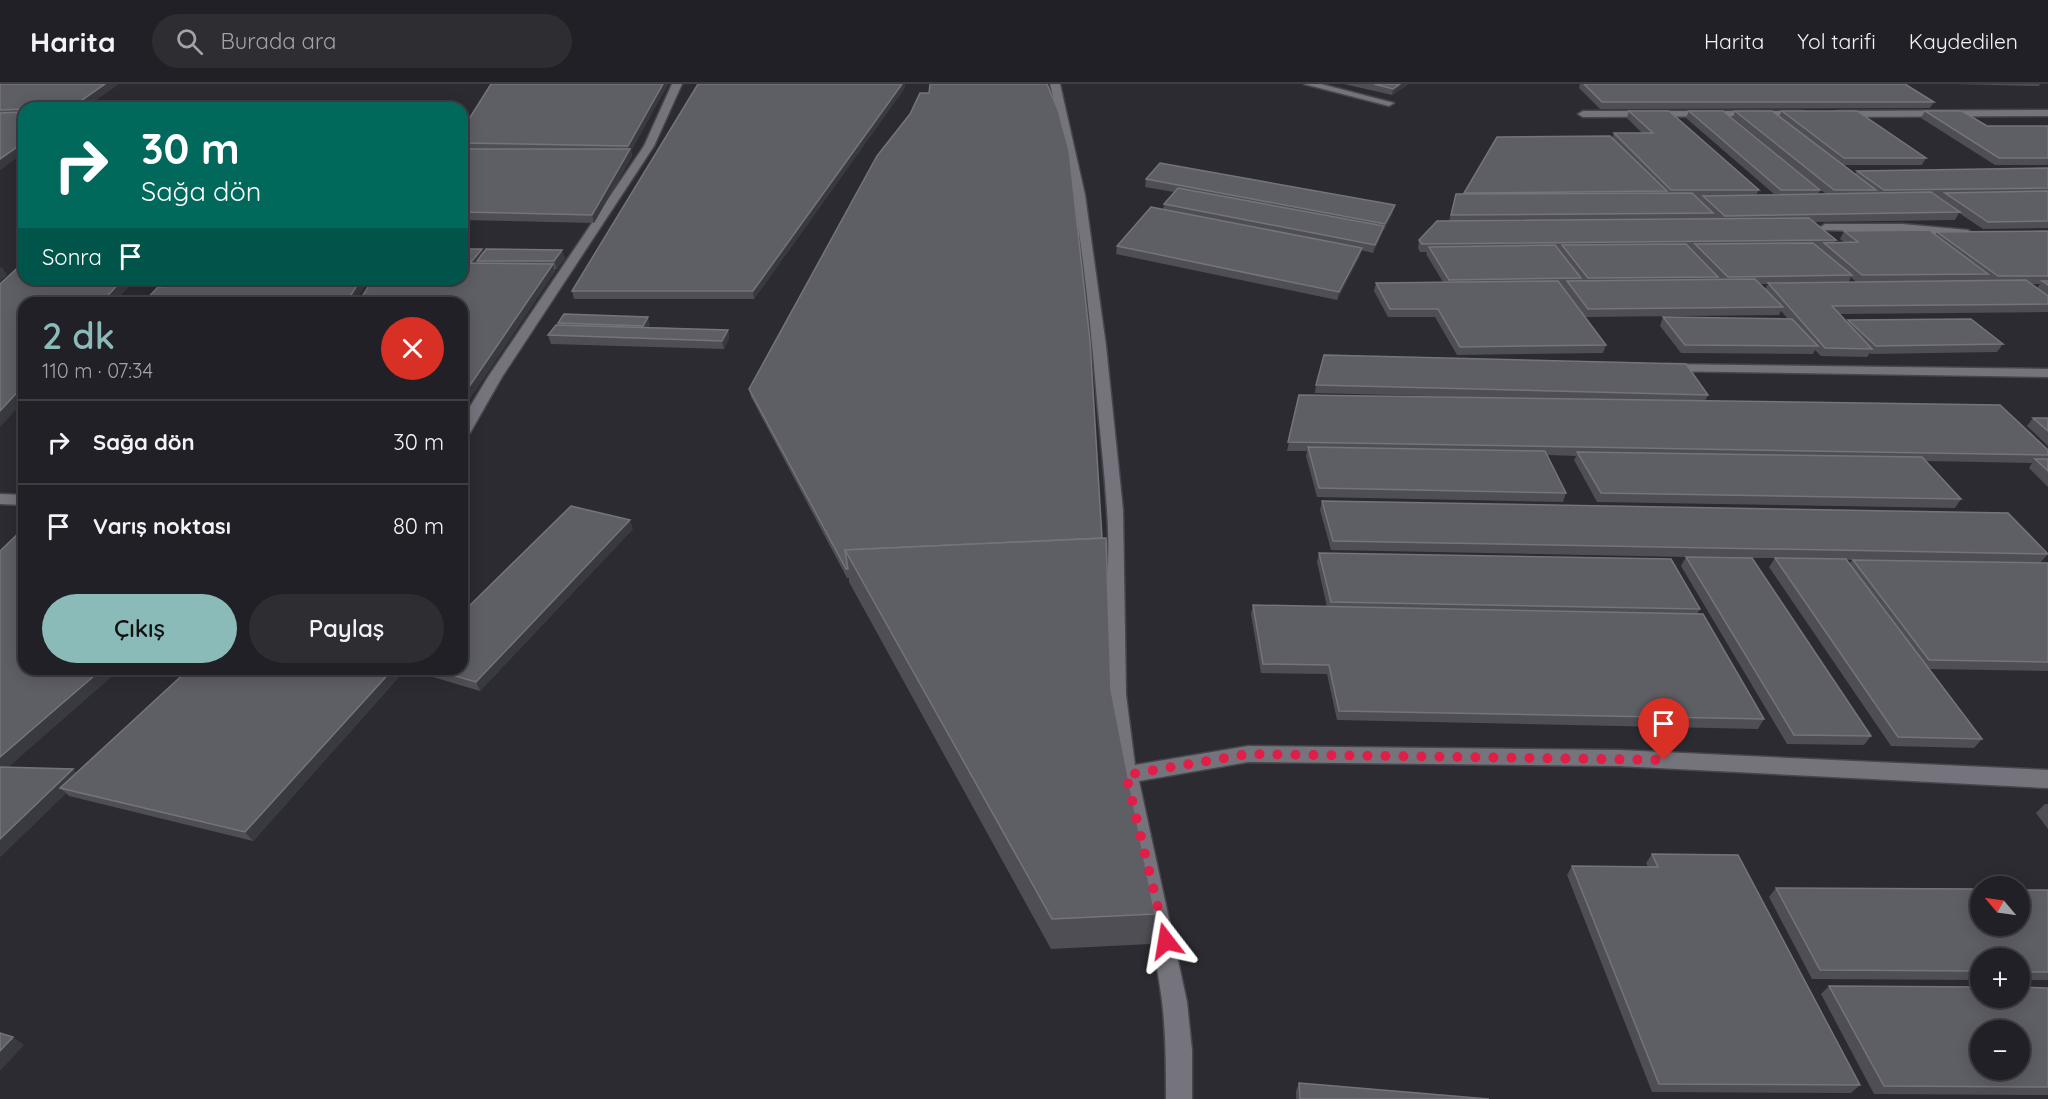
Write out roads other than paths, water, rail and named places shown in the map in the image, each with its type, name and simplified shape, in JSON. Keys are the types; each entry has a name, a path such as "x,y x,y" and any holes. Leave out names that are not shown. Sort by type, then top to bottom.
{"street":[{"path":"468,423 495,377 649,147 677,84"},
{"path":"1055,84 1064,114 1090,257 1116,527 1118,716 1126,775 1166,941 1175,1005 1179,1099"},
{"path":"1309,84 1389,103"},
{"path":"1821,114 2048,113"},
{"path":"1583,114 1809,114"},
{"path":"1825,228 1902,228 1976,234"},
{"path":"1646,367 2048,373"},
{"path":"0,499 18,500"},
{"path":"1126,775 1248,754 1619,758 2048,779"}]}
